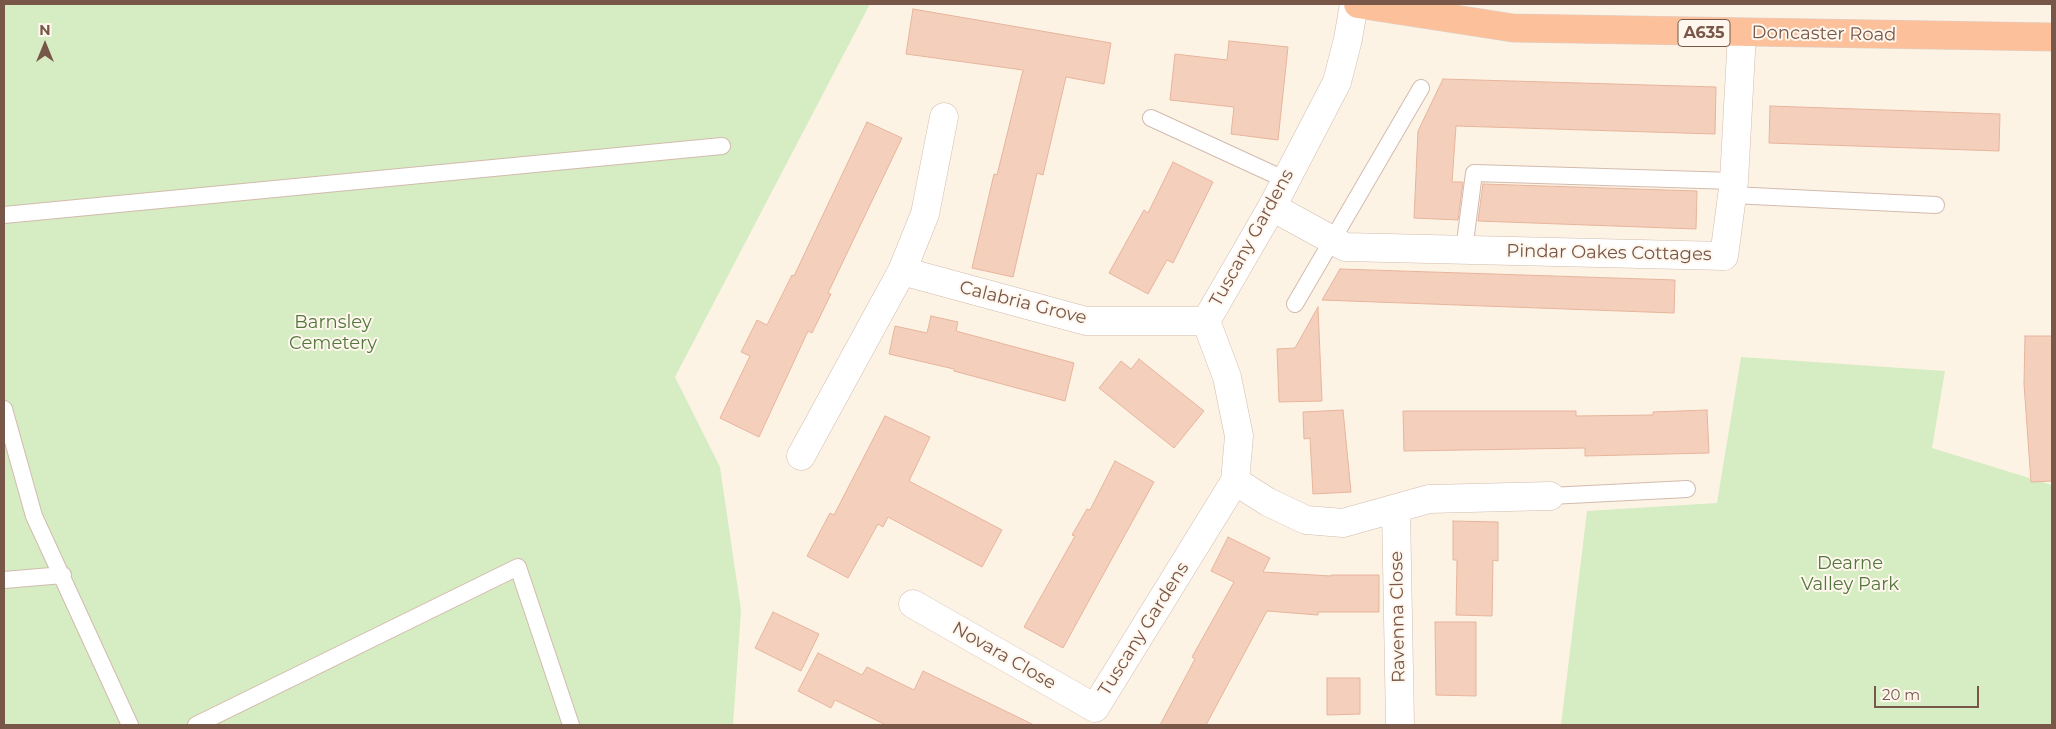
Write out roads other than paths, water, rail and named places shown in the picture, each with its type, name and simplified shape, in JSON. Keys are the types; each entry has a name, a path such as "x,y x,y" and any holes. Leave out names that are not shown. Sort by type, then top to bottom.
{"highway":[{"name":"Doncaster Road","path":"1358,4 1469,12 1512,28 1742,34 2052,37"}],"street":[{"name":"Tuscany Gardens","path":"1095,708 1235,481 1239,436 1228,377 1206,321 1272,207 1337,82 1348,39 1354,4"},
{"name":"Pindar Oakes Cottages","path":"1272,207 1345,247 1724,256 1733,188 1742,34"},
{"path":"801,456 902,271 925,214 944,117"},
{"name":"Calabria Grove","path":"902,271 1086,321 1206,321"},
{"path":"1235,481 1268,502 1306,520 1343,523 1429,499 1550,496"},
{"name":"Ravenna Close","path":"1396,509 1400,725"},
{"name":"Novara Close","path":"913,604 1095,708"}],"lane":[{"path":"1295,304 1421,88"},
{"path":"1151,118 1286,180"},
{"path":"4,215 722,146"},
{"path":"1464,250 1474,173 1733,188 1936,205"},
{"path":"4,409 34,516 63,574 130,725"},
{"path":"1550,496 1687,489"},
{"path":"196,725 518,567 571,725"},
{"path":"4,580 63,574"}],"park label":[{"name":"Barnsley Cemetery","path":"333,333"},
{"name":"Dearne Valley Park","path":"1850,574"}]}
